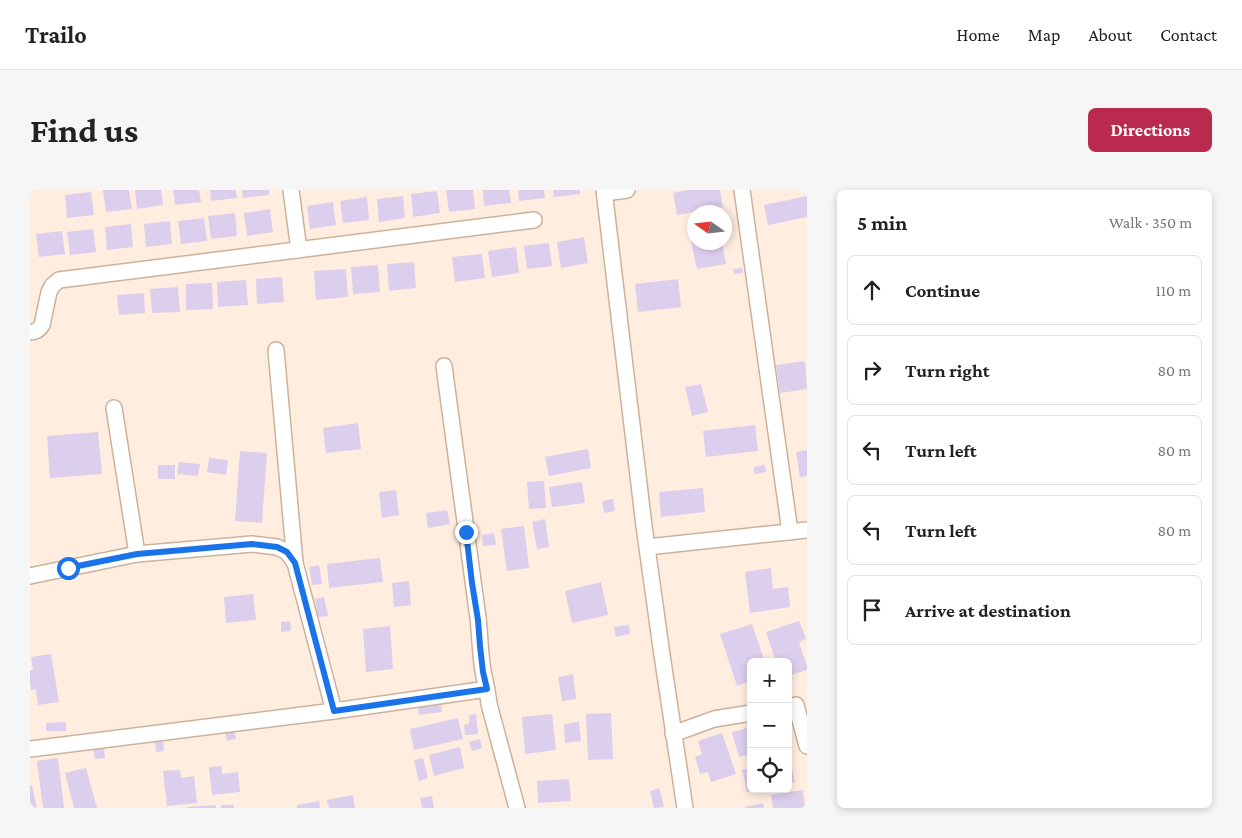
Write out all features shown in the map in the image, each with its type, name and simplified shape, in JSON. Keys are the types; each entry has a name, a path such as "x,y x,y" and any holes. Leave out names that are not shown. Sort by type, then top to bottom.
{"street":[{"path":"291,190 300,250"},
{"path":"628,190 605,192 648,548 685,808"},
{"path":"742,190 790,532"},
{"path":"30,332 34,332 42,325 49,292 52,286 59,280 534,220"},
{"path":"276,350 295,563 334,711"},
{"path":"444,366 478,620 483,672 489,704 517,808"},
{"path":"114,408 137,554"},
{"path":"648,548 807,530"},
{"path":"30,576 137,554 252,544 277,547 287,552 295,563"},
{"path":"30,748 334,711 487,689"},
{"path":"797,704 807,746"},
{"path":"674,734 714,719 747,714"}],"building":[{"path":"103,190 129,190 132,209 106,212"},
{"path":"135,190 161,190 163,205 137,209"},
{"path":"173,190 199,190 201,202 175,205"},
{"path":"210,190 236,190 237,198 211,201"},
{"path":"242,190 269,190 269,195 243,198"},
{"path":"446,190 473,190 475,209 449,212"},
{"path":"483,190 509,190 511,203 484,206"},
{"path":"518,190 544,190 545,198 519,201"},
{"path":"553,190 580,190 580,194 554,197"},
{"path":"687,190 720,190 723,205 687,205 687,213 677,215 673,193"},
{"path":"437,191 440,213 413,217 411,194"},
{"path":"91,192 94,215 67,218 65,195"},
{"path":"403,196 405,218 379,222 377,199"},
{"path":"807,196 807,217 768,225 764,205"},
{"path":"367,197 369,220 343,223 340,201"},
{"path":"333,202 336,225 310,229 307,206"},
{"path":"270,209 273,232 247,236 244,213"},
{"path":"235,213 237,236 211,239 208,216"},
{"path":"204,218 207,241 181,244 178,221"},
{"path":"170,221 172,244 146,247 144,224"},
{"path":"131,224 133,247 107,250 105,227"},
{"path":"93,229 96,252 70,255 67,232"},
{"path":"62,231 65,254 39,257 36,234"},
{"path":"584,237 588,263 561,268 557,242"},
{"path":"549,243 552,266 527,269 524,246"},
{"path":"516,247 519,273 492,277 488,251"},
{"path":"693,250 723,250 726,264 697,269"},
{"path":"482,254 485,278 455,282 452,257"},
{"path":"414,262 416,288 389,291 387,264"},
{"path":"378,265 380,292 353,294 351,267"},
{"path":"742,268 743,273 734,274 733,269"},
{"path":"346,269 348,297 316,300 314,271"},
{"path":"282,277 284,302 257,304 256,279"},
{"path":"678,279 681,307 638,312 635,284"},
{"path":"246,280 248,305 218,307 217,282"},
{"path":"212,283 213,309 186,310 186,284"},
{"path":"178,287 180,312 152,313 150,289"},
{"path":"144,293 145,313 119,315 117,295"},
{"path":"805,361 807,389 780,393 776,365"},
{"path":"701,384 708,412 692,416 685,387"},
{"path":"358,423 361,449 326,453 323,428"},
{"path":"755,425 758,451 706,457 703,431"},
{"path":"98,432 102,474 50,478 47,436"},
{"path":"588,449 591,468 549,476 545,457"},
{"path":"807,450 807,476 800,477 796,452"},
{"path":"240,451 267,453 262,523 235,521"},
{"path":"209,458 228,460 226,475 207,472"},
{"path":"179,462 200,464 198,476 177,474"},
{"path":"158,465 175,465 175,479 158,479"},
{"path":"765,465 766,472 754,474 754,467"},
{"path":"544,481 546,508 529,509 527,482"},
{"path":"582,482 585,503 552,507 549,487"},
{"path":"703,488 705,512 661,517 659,492"},
{"path":"396,490 399,515 382,518 379,492"},
{"path":"613,499 615,511 604,513 602,501"},
{"path":"447,510 450,524 428,528 426,513"},
{"path":"545,519 549,547 537,549 532,522"},
{"path":"524,526 529,568 507,571 501,529"},
{"path":"494,533 496,545 483,546 482,535"},
{"path":"380,558 383,582 329,588 327,564"},
{"path":"319,565 322,584 312,585 309,567"},
{"path":"771,568 773,589 788,587 790,607 750,613 745,572"},
{"path":"409,581 411,605 394,607 392,583"},
{"path":"601,582 608,615 572,623 565,591"},
{"path":"253,594 256,620 226,623 224,597"},
{"path":"324,597 328,616 318,617 315,599"},
{"path":"290,621 291,631 281,632 281,622"},
{"path":"799,621 806,639 799,642 807,670 792,675 792,658 775,658 766,632"},
{"path":"752,624 764,658 747,658 747,682 737,686 720,634"},
{"path":"629,625 630,634 616,637 614,627"},
{"path":"390,626 393,669 366,672 363,629"},
{"path":"51,654 59,702 38,705 36,689 31,690 30,670 33,670 31,657"},
{"path":"573,674 576,699 562,701 558,677"},
{"path":"441,704 442,712 419,715 418,707"},
{"path":"611,713 613,759 588,760 586,714"},
{"path":"476,714 478,734 465,735 464,725 469,724 469,715"},
{"path":"552,714 556,750 525,754 522,717"},
{"path":"458,718 463,739 414,750 410,729"},
{"path":"66,722 66,731 46,731 46,723"},
{"path":"579,722 581,741 565,743 564,724"},
{"path":"747,728 747,755 739,757 732,732"},
{"path":"234,729 236,739 227,741 225,731"},
{"path":"722,733 736,774 711,782 708,772 700,774 695,757 702,754 698,741"},
{"path":"480,739 482,748 472,751 469,742"},
{"path":"163,740 164,751 156,752 155,741"},
{"path":"104,747 105,758 95,759 93,748"},
{"path":"460,747 464,768 434,776 429,755"},
{"path":"58,758 64,808 43,808 37,761"},
{"path":"423,758 428,778 419,781 414,760"},
{"path":"222,766 222,774 238,772 240,792 212,795 209,767"},
{"path":"86,768 97,808 74,808 65,773"},
{"path":"747,769 747,792 742,770"},
{"path":"792,769 795,782 792,782"},
{"path":"180,770 181,778 194,776 197,803 167,806 163,771"},
{"path":"569,779 571,801 538,803 537,781"},
{"path":"30,785 32,785 37,808 30,808"},
{"path":"659,788 664,807 654,808 650,791"},
{"path":"803,790 805,808 773,808 771,795"},
{"path":"353,795 355,808 329,808 327,800"},
{"path":"432,796 434,808 422,808 420,798"},
{"path":"319,801 320,808 297,808 297,805"},
{"path":"763,803 764,808 745,808 745,807"},
{"path":"216,805 216,808 187,808 187,807"},
{"path":"221,805 234,805 234,808 221,808"}],"route":[{"path":"68,568 137,554 252,544 277,547 287,552 295,563 334,711 487,689 483,672 466,532"}]}
